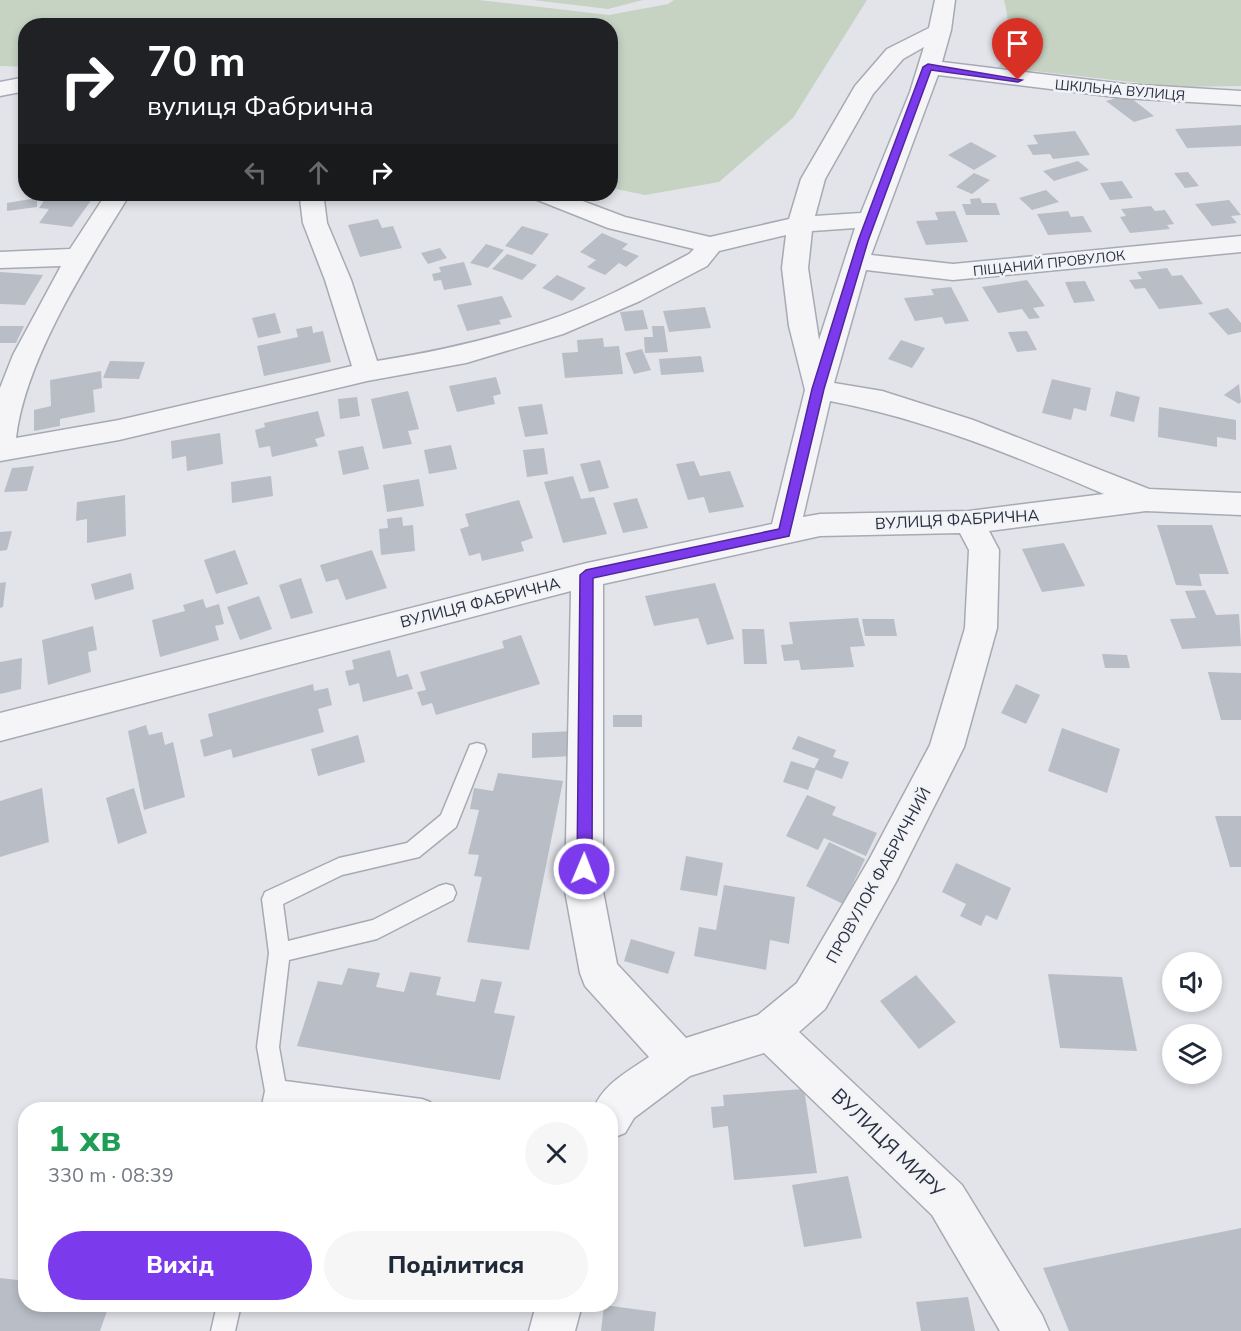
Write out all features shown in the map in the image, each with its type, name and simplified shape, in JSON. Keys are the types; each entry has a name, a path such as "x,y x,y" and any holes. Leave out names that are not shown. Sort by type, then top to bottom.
{"street":[{"path":"785,532 818,389 871,220 941,30 945,0"},
{"path":"818,389 802,326 795,268 800,224 813,179 863,91 895,54 941,30"},
{"name":"ШКІЛЬНА ВУЛИЦЯ","path":"928,67 1124,91 1241,98"},
{"path":"0,89 18,86"},
{"path":"114,201 78,257 27,355 5,411 0,450 119,430 367,372 456,357 554,328 631,295 698,260 710,245"},
{"path":"312,201 315,223 338,280 367,372"},
{"path":"562,201 617,223 710,245 800,224 871,220"},
{"name":"ПІЩАНИЙ ПРОВУЛОК","path":"857,261 953,272 1241,244"},
{"path":"0,260 78,257"},
{"name":"ВУЛИЦЯ ФАБРИЧНА","path":"818,389 882,401 963,427 1074,469 1146,500"},
{"name":"ВУЛИЦЯ ФАБРИЧНА","path":"0,727 586,575 820,525 969,522 1146,500 1240,507"},
{"name":"ПРОВУЛОК ФАБРИЧНИЙ","path":"618,1105 679,1060 770,1031 811,996 883,870 947,747 981,628 984,550 969,522"},
{"path":"586,575 584,891 599,973 679,1060"},
{"name":"ВУЛИЦЯ МИРУ","path":"770,1031 946,1200 1026,1331"},
{"path":"552,1331 557,1312"}],"lane":[{"path":"291,1102 274,1101 268,1047 279,953 272,899 339,867 412,851 448,821 477,751"},
{"path":"279,953 377,929 446,893"},
{"path":"223,1331 227,1312"}],"green space":[{"path":"0,0 479,0 609,15 668,4 674,0 867,0 793,118 719,182 645,195 618,189 618,18 18,18 18,67 0,66"},
{"path":"533,0 643,0 608,9"},
{"path":"1004,0 1241,0 1241,86 1176,87 999,67 1008,34"}],"building":[{"path":"1127,95 1154,116 1134,122 1106,101"},
{"path":"1241,125 1241,146 1187,148 1175,129"},
{"path":"1075,131 1090,155 1053,159 1050,154 1033,155 1027,145 1038,144 1033,135"},
{"path":"971,142 997,156 974,170 948,155"},
{"path":"1078,161 1089,170 1054,181 1043,171"},
{"path":"1188,172 1199,186 1185,188 1174,173"},
{"path":"974,173 990,180 972,194 956,187"},
{"path":"1122,181 1133,198 1110,200 1100,183"},
{"path":"1046,190 1059,202 1032,210 1019,198"},
{"path":"980,198 982,203 996,203 1000,215 966,215 962,204 971,204 970,199"},
{"path":"1229,200 1241,215 1231,216 1237,223 1212,226 1195,204"},
{"path":"37,201 37,207 7,211 7,203"},
{"path":"44,201 91,201 72,227 39,223 49,209 39,208"},
{"path":"1151,206 1155,211 1165,210 1174,224 1167,225 1170,229 1130,233 1120,217 1126,216 1121,209"},
{"path":"955,211 968,242 926,245 916,221 938,220 935,212"},
{"path":"1068,211 1071,217 1083,216 1092,232 1048,235 1037,214"},
{"path":"378,219 382,228 393,226 402,248 360,257 348,225"},
{"path":"522,226 549,234 532,255 505,246"},
{"path":"602,233 628,244 622,249 639,256 626,267 619,263 605,275 587,267 596,260 580,252"},
{"path":"486,244 504,250 488,268 470,263"},
{"path":"440,248 447,258 428,264 421,253"},
{"path":"507,254 537,265 522,280 492,269"},
{"path":"464,262 472,285 444,290 441,280 434,281 432,274 441,272 439,267"},
{"path":"1167,268 1172,276 1182,275 1203,304 1159,309 1145,288 1135,289 1129,280 1142,279 1137,272"},
{"path":"0,272 43,275 25,305 0,304"},
{"path":"557,275 586,288 572,301 542,288"},
{"path":"1027,280 1045,306 1033,308 1040,318 1029,319 1022,309 998,313 982,287"},
{"path":"1085,281 1095,301 1074,303 1065,282"},
{"path":"951,287 969,321 945,324 942,317 915,321 904,298 934,295 931,289"},
{"path":"502,296 512,317 499,320 501,324 467,331 457,305"},
{"path":"705,307 711,328 669,332 663,311"},
{"path":"1228,308 1241,323 1241,332 1228,335 1208,313"},
{"path":"643,310 648,329 625,331 620,312"},
{"path":"275,313 281,333 258,338 252,318"},
{"path":"0,326 24,326 16,343 0,343"},
{"path":"312,326 313,333 323,331 331,362 264,376 257,346 298,337 296,329"},
{"path":"652,326 664,326 668,352 645,353 644,337 653,337"},
{"path":"1027,331 1037,350 1017,352 1008,332"},
{"path":"603,338 604,347 619,346 623,374 565,378 562,353 578,352 577,340"},
{"path":"901,340 925,348 912,368 888,359"},
{"path":"642,349 651,370 634,374 625,353"},
{"path":"701,356 704,372 661,375 659,359"},
{"path":"110,361 145,362 139,379 103,378"},
{"path":"101,371 102,388 93,390 95,412 60,419 60,426 34,431 34,410 51,406 50,380"},
{"path":"496,377 501,394 493,396 495,404 457,412 449,386"},
{"path":"1052,379 1091,388 1086,411 1074,408 1071,420 1042,413"},
{"path":"1239,384 1241,402 1239,404 1224,395"},
{"path":"408,391 419,429 408,431 412,444 383,449 371,399"},
{"path":"1116,391 1140,397 1134,422 1110,416"},
{"path":"357,397 360,416 340,419 338,399"},
{"path":"542,404 548,434 525,437 518,407"},
{"path":"1159,407 1236,420 1236,440 1217,437 1217,447 1158,437"},
{"path":"318,411 325,436 315,439 318,446 272,457 270,446 259,448 255,430 265,427 264,423"},
{"path":"220,433 223,464 187,471 186,456 172,459 171,441"},
{"path":"451,445 457,469 429,474 424,450"},
{"path":"363,446 369,469 343,475 338,451"},
{"path":"544,448 548,474 527,477 523,450"},
{"path":"600,460 609,488 589,492 580,464"},
{"path":"694,461 700,476 730,471 744,507 709,513 704,497 688,500 676,464"},
{"path":"34,466 27,491 4,492 12,468"},
{"path":"271,476 273,496 232,503 231,482"},
{"path":"573,476 581,499 594,497 607,534 563,543 544,482"},
{"path":"419,479 424,506 387,512 383,485"},
{"path":"125,495 126,536 87,543 87,519 76,521 77,502"},
{"path":"637,498 648,528 623,533 613,503"},
{"path":"519,500 533,538 521,542 524,551 482,561 480,553 469,556 460,529 469,526 465,514"},
{"path":"402,517 403,526 413,525 415,551 381,555 379,529 388,528 387,519"},
{"path":"1157,525 1212,525 1229,574 1199,574 1202,586 1176,585"},
{"path":"12,531 7,550 0,551 0,532"},
{"path":"1064,543 1085,586 1042,592 1022,549"},
{"path":"235,550 248,584 216,594 204,560"},
{"path":"372,550 387,588 346,600 338,579 326,582 320,565"},
{"path":"131,573 134,589 95,600 91,584"},
{"path":"301,578 313,613 291,619 279,585"},
{"path":"6,582 3,607 0,608 0,583"},
{"path":"715,583 734,639 707,645 698,618 654,626 645,596"},
{"path":"1205,590 1216,615 1239,614 1241,646 1182,649 1170,619 1196,618 1185,591"},
{"path":"259,596 272,629 240,640 227,607"},
{"path":"203,599 206,608 219,604 224,624 215,626 219,640 160,657 152,620 185,611 183,605"},
{"path":"858,618 865,646 850,647 854,667 801,670 799,660 784,661 781,645 793,644 789,622"},
{"path":"862,619 894,619 897,636 865,636"},
{"path":"93,626 97,650 88,652 91,672 48,685 42,640"},
{"path":"742,629 764,629 767,664 744,664"},
{"path":"521,635 540,684 436,715 432,703 422,706 417,692 426,690 420,672 504,648 502,641"},
{"path":"390,650 397,677 408,674 413,689 363,702 359,683 349,686 345,671 354,669 352,660"},
{"path":"1102,654 1127,655 1130,668 1105,668"},
{"path":"22,658 21,689 0,694 0,662"},
{"path":"1208,672 1241,673 1241,720 1221,720"},
{"path":"313,684 314,691 328,688 332,705 318,709 324,732 233,758 231,749 204,757 200,740 213,736 208,714"},
{"path":"1016,684 1040,695 1026,724 1001,713"},
{"path":"613,715 642,715 642,727 613,727"},
{"path":"146,725 149,735 162,732 165,745 173,742 185,797 144,810 128,731"},
{"path":"1062,728 1120,749 1107,793 1048,771"},
{"path":"574,731 574,756 532,758 532,733"},
{"path":"358,735 365,762 318,776 311,749"},
{"path":"798,736 836,750 833,757 849,762 842,779 814,769 819,759 792,749"},
{"path":"791,761 816,769 808,790 783,782"},
{"path":"498,773 563,781 529,950 467,942 482,877 474,876 479,855 468,854 479,810 470,809 474,788 493,791"},
{"path":"42,788 49,842 0,857 0,801"},
{"path":"134,788 147,833 118,844 106,798"},
{"path":"807,795 836,807 832,815 877,833 866,856 824,838 818,850 786,836"},
{"path":"1215,816 1241,816 1241,867 1230,867"},
{"path":"829,842 865,859 843,904 806,886"},
{"path":"686,856 723,863 717,896 680,890"},
{"path":"956,863 1011,888 997,920 986,915 981,926 960,916 966,904 942,892"},
{"path":"724,885 795,897 789,944 770,940 766,970 694,956 699,927 716,930"},
{"path":"631,939 675,952 668,974 624,961"},
{"path":"348,968 380,973 376,987 404,992 410,972 441,977 436,995 475,1002 481,979 502,982 494,1013 515,1016 500,1080 297,1046 318,981 342,985"},
{"path":"1048,974 1122,977 1137,1051 1060,1048"},
{"path":"916,975 956,1022 919,1049 880,1001"},
{"path":"804,1089 817,1173 734,1180 728,1126 713,1128 711,1107 724,1106 723,1095"},
{"path":"848,1176 862,1238 804,1247 792,1185"},
{"path":"1241,1228 1241,1331 1069,1331 1043,1268"},
{"path":"0,1278 18,1280 18,1312 107,1312 100,1331 0,1331"},
{"path":"968,1297 975,1331 921,1331 916,1302"},
{"path":"618,1307 656,1312 654,1331 601,1331 603,1312 618,1312"}],"route":[{"path":"584,869 586,575 785,532 818,389 863,241 901,145 928,67 1018,80"}]}
